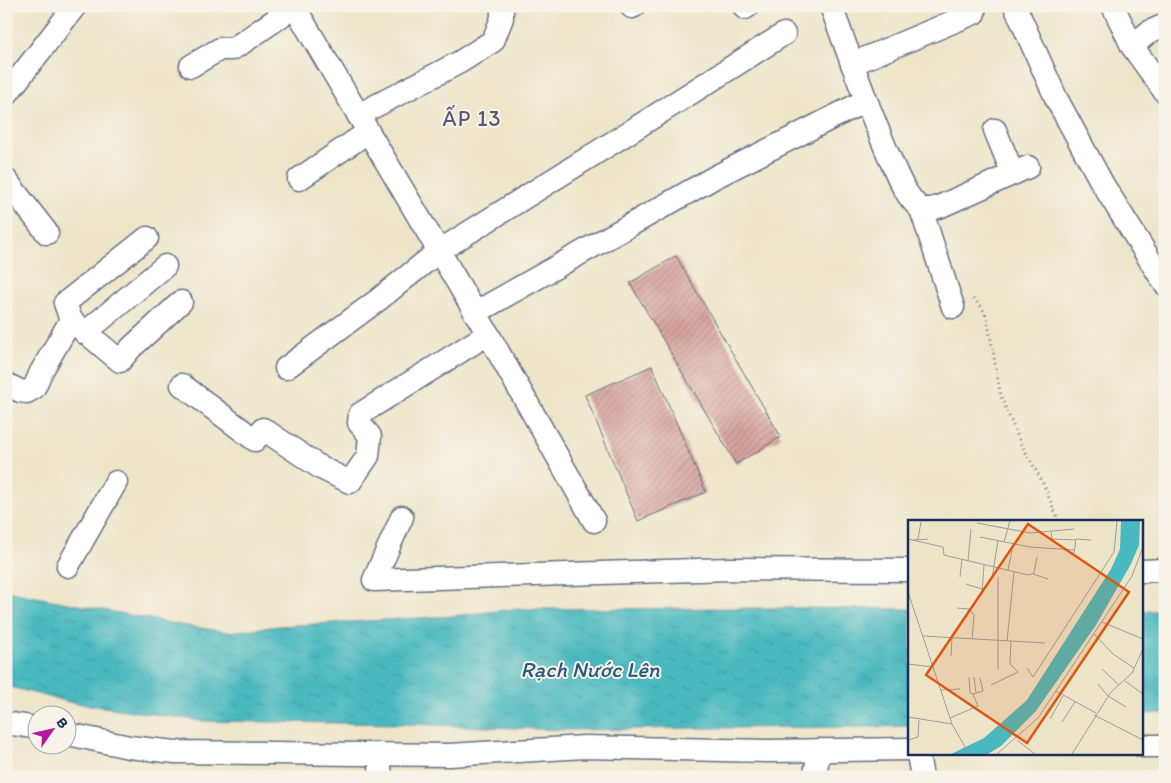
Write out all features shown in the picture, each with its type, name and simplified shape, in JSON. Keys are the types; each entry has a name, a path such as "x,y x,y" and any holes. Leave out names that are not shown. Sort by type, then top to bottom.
{"street":[{"path":"191,66 220,49 232,49 239,45 294,6 488,334 594,521"},
{"path":"299,179 363,123 493,41 502,18 502,6"},
{"path":"831,6 865,101 903,188 910,200 921,210 961,301"},
{"path":"1014,6 1056,98 1102,182 1165,284"},
{"path":"1113,6 1132,46 1165,92"},
{"path":"6,95 71,8"},
{"path":"852,64 974,13"},
{"path":"1132,46 1149,32 1165,25"},
{"path":"286,368 439,252 784,34"},
{"path":"475,313 715,177 865,101"},
{"path":"921,210 941,206 1021,170 995,130"},
{"path":"6,180 47,233"},
{"path":"147,238 65,303 78,327 120,361 131,348 181,302"},
{"path":"6,384 20,391 27,392 34,388 41,372 78,327 165,266"},
{"path":"182,385 255,440 263,429 321,468 350,482 368,456 370,436 359,423 360,414 488,334"},
{"path":"68,566 116,482"},
{"path":"402,517 374,580 730,569 908,570"},
{"path":"1144,571 1165,570"},
{"path":"6,723 28,726"},
{"path":"78,736 129,747 175,752 449,755 585,747 768,751 908,749"},
{"path":"1144,746 1165,746"},
{"path":"814,777 820,750"},
{"path":"379,754 381,777"},
{"path":"918,756 922,777"}],"path":[{"path":"961,301 982,308 987,318 1001,397 1020,442 1042,481 1058,520"}],"water":[{"name":"Rạch Nước Lên","path":"6,591 180,625 228,632 279,626 453,616 514,609 908,609 908,726 569,730 407,724 202,721 69,702 6,686"},
{"path":"1144,611 1165,611 1165,713 1144,714"}],"building":[{"path":"676,256 781,437 736,464 630,283"},
{"path":"652,366 706,492 638,521 585,395"}],"district":[{"name":"ẤP 13","path":"472,118"}]}
